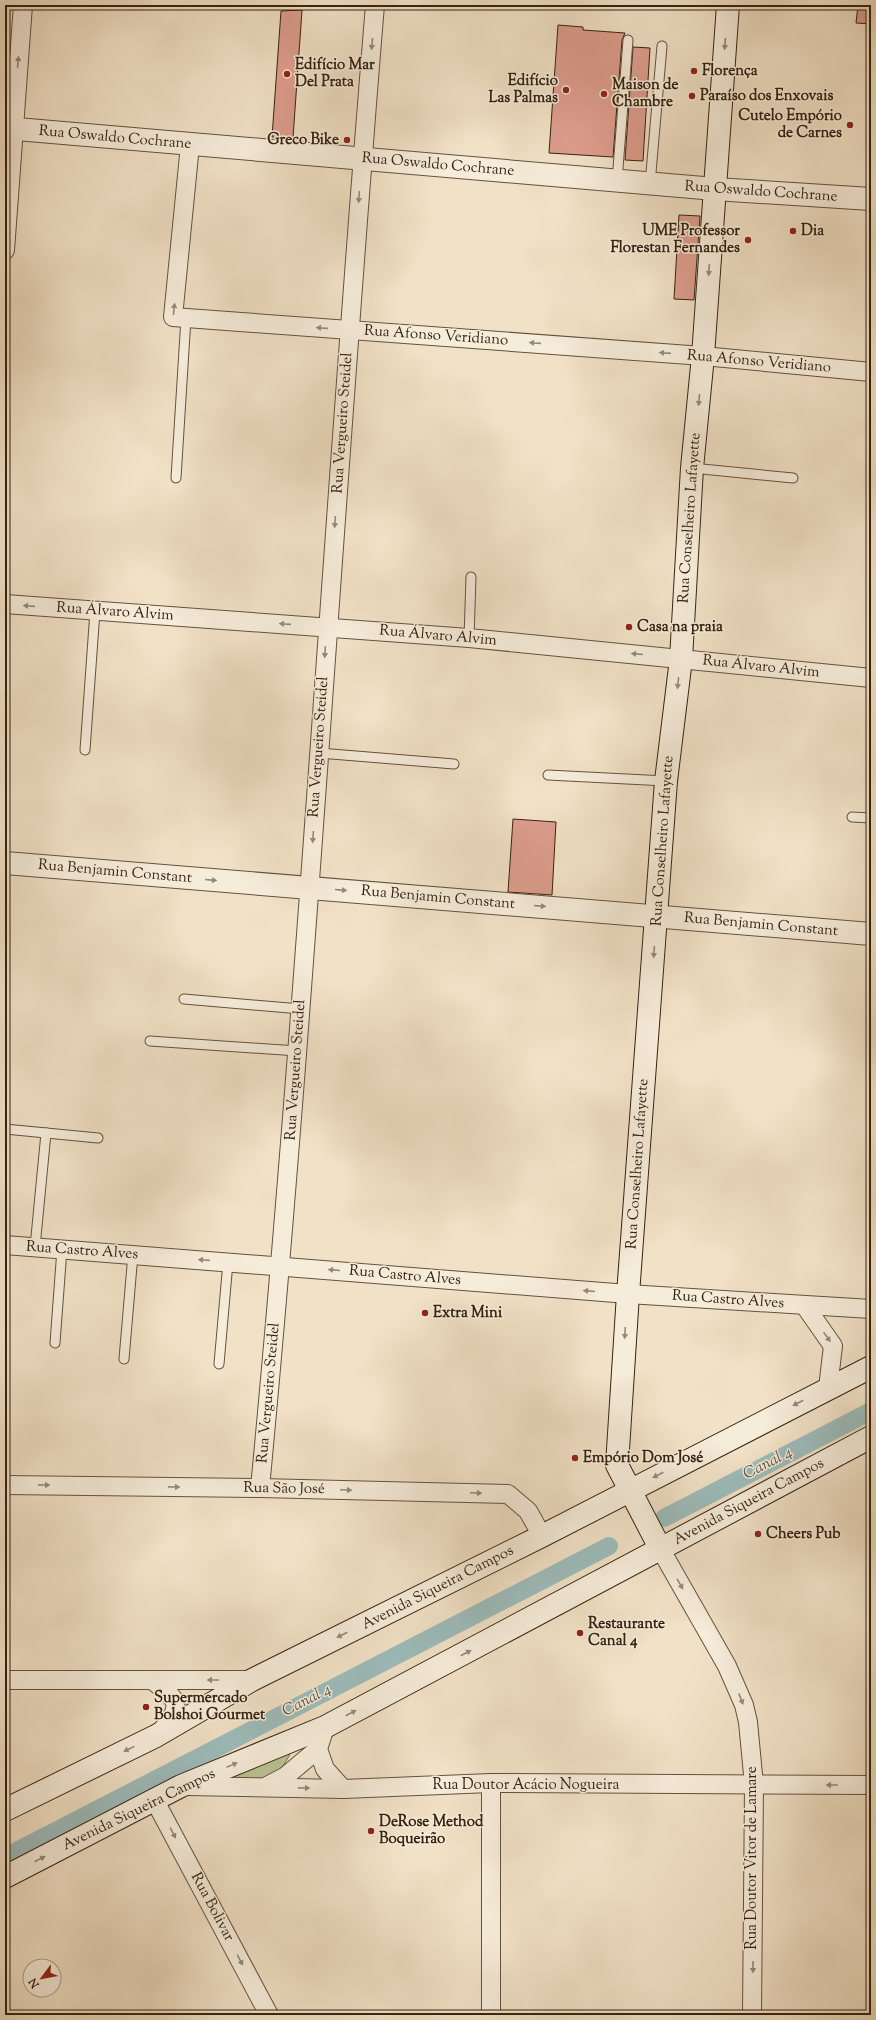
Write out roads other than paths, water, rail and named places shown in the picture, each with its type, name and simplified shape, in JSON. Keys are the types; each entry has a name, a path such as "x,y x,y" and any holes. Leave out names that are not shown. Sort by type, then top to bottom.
{"main road":[{"name":"Rua Conselheiro Lafayette","path":"633,1497 617,1465 628,1294 666,781 681,658 692,468 703,356 728,5"},
{"name":"Rua Oswaldo Cochrane","path":"9,128 715,190 871,199"},
{"name":"Rua Benjamin Constant","path":"5,863 871,934"},
{"name":"Avenida Siqueira Campos","path":"5,1810 156,1736 252,1680 542,1536 633,1497 828,1388 871,1367"},
{"name":"Avenida Siqueira Campos","path":"5,1877 181,1786 325,1727 657,1543 871,1437"},
{"name":"Rua Doutor Vitor de Lamare","path":"633,1497 657,1543"}],"street":[{"path":"5,250 9,128 23,5"},
{"name":"Rua Vergueiro Steidel","path":"260,1488 281,1266 298,1051 327,627 375,5"},
{"name":"Rua Afonso Veridiano","path":"190,145 173,317 703,356 871,372"},
{"name":"Rua Álvaro Alvim","path":"5,604 469,638 871,678"},
{"name":"Rua Castro Alves","path":"5,1245 628,1294 871,1309"},
{"path":"805,1306 833,1346 828,1388"},
{"name":"Rua São José","path":"5,1485 260,1488 508,1494 528,1511 542,1536"},
{"name":"Rua Doutor Vitor de Lamare","path":"657,1543 735,1682 744,1705 748,1722 754,1785 752,2015"},
{"path":"5,1680 252,1680"},
{"path":"152,1680 171,1695 175,1702 175,1713 156,1736"},
{"path":"265,1787 286,1776 318,1749 325,1727"},
{"path":"318,1749 325,1769 343,1789"},
{"path":"491,1783 491,2015"},
{"name":"Rua Doutor Acácio Nogueira","path":"181,1786 343,1789 491,1783 871,1785"},
{"name":"Rua Bolivar","path":"154,1799 269,2015"}],"lane":[{"path":"617,181 628,40"},
{"path":"650,184 662,46"},
{"path":"176,478 186,318"},
{"path":"692,468 793,478"},
{"path":"469,638 471,577"},
{"path":"85,750 95,611"},
{"path":"319,753 454,764"},
{"path":"548,775 666,781"},
{"path":"852,817 871,818"},
{"path":"184,999 301,1009"},
{"path":"150,1041 298,1051"},
{"path":"5,1128 98,1138"},
{"path":"35,1247 46,1133"},
{"path":"55,1342 62,1249"},
{"path":"124,1359 133,1254"},
{"path":"219,1364 228,1262"}],"waterway":[{"name":"Canal 4","path":"664,1518 871,1411"},
{"name":"Canal 4","path":"5,1857 609,1546"}],"place":[{"name":"Florença","path":"694,71"},
{"name":"Edifício Mar Del Prata","path":"287,74"},
{"name":"Edifício Las Palmas","path":"566,90"},
{"name":"Maison de Chambre","path":"604,94"},
{"name":"Paraíso dos Enxovais","path":"692,96"},
{"name":"Cutelo Empório de Carnes","path":"850,125"},
{"name":"Greco Bike","path":"347,140"},
{"name":"Dia","path":"793,231"},
{"name":"UME Professor Florestan Fernandes","path":"748,240"},
{"name":"Casa na praia","path":"629,627"},
{"name":"Extra Mini","path":"425,1313"},
{"name":"Empório Dom José","path":"575,1458"},
{"name":"Cheers Pub","path":"758,1534"},
{"name":"Restaurante Canal 4","path":"580,1633"},
{"name":"Supermercado Bolshoi Gourmet","path":"146,1707"},
{"name":"DeRose Method Boqueirão","path":"371,1831"}]}
